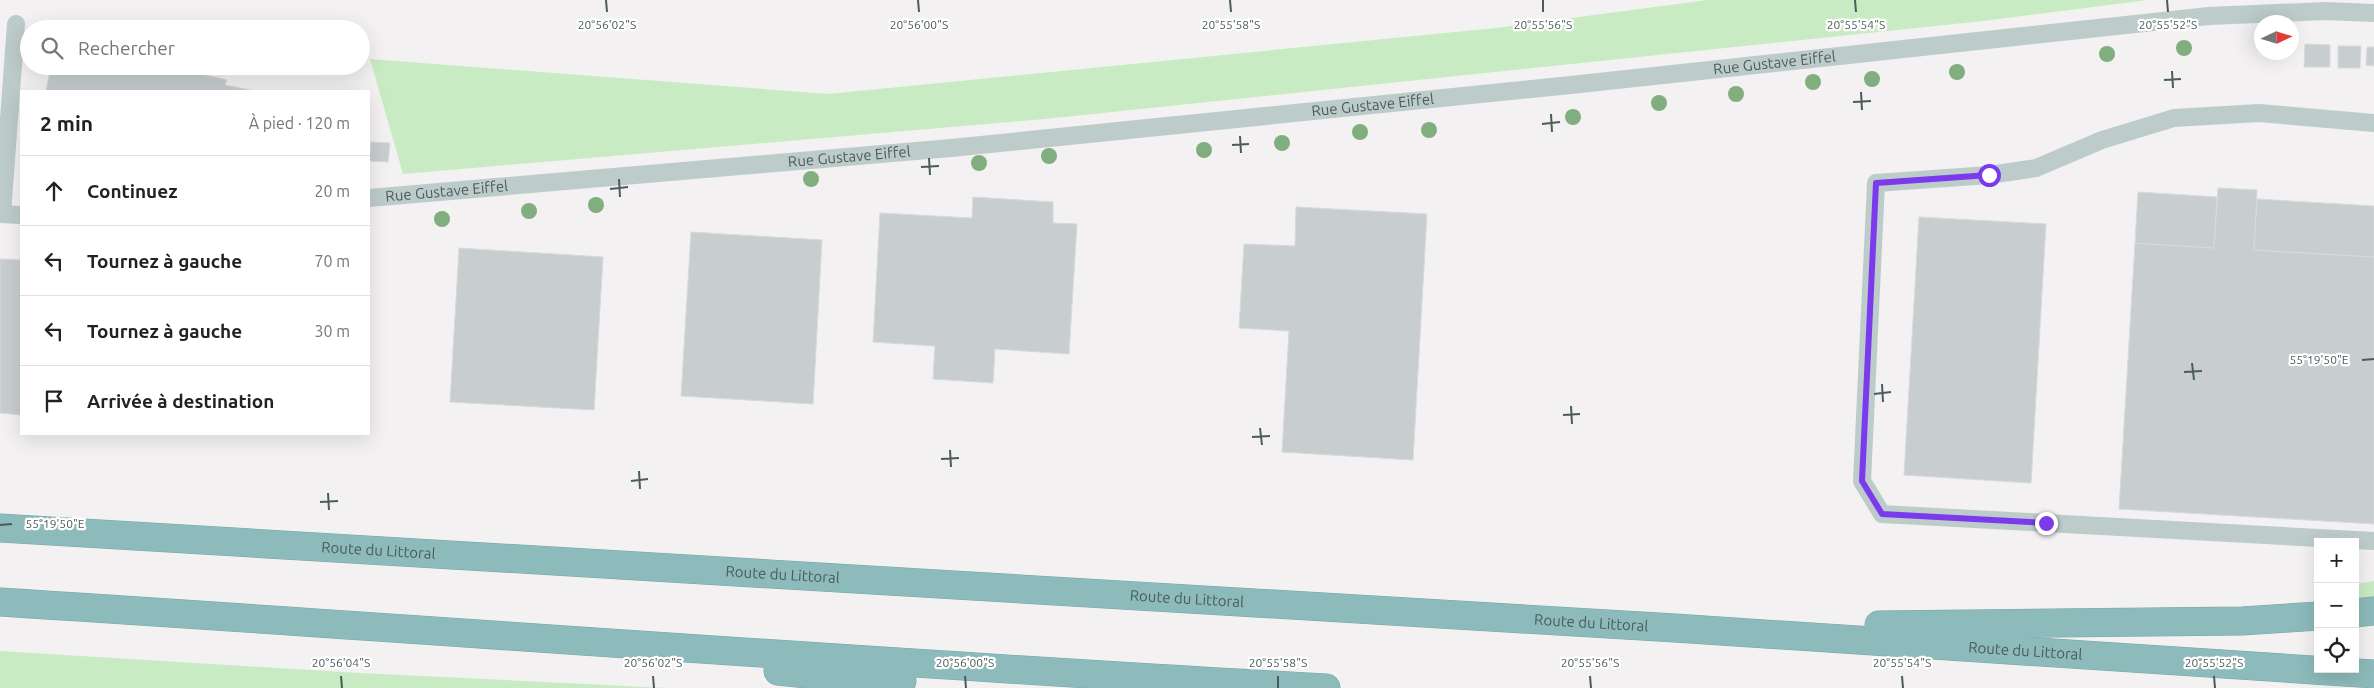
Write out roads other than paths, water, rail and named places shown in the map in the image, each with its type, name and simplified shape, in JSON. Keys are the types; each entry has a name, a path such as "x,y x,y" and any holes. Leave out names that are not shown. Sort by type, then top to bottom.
{"highway":[{"name":"Route du Littoral","path":"0,528 1675,628 2374,674"},
{"path":"0,602 429,629 1110,676 1326,688"},
{"path":"2359,613 2374,611"},
{"path":"1675,628 2242,620 2314,616"},
{"path":"429,629 825,676 1023,688"}],"lane":[{"name":"Rue Gustave Eiffel","path":"370,198 951,148 1580,84 2209,16 2326,11 2374,13"},
{"path":"16,24 1,214 20,215"},
{"path":"2374,123 2259,113 2174,118 2102,140 2036,168 1989,175 1876,183 1862,481 1882,514 2374,541"}]}
